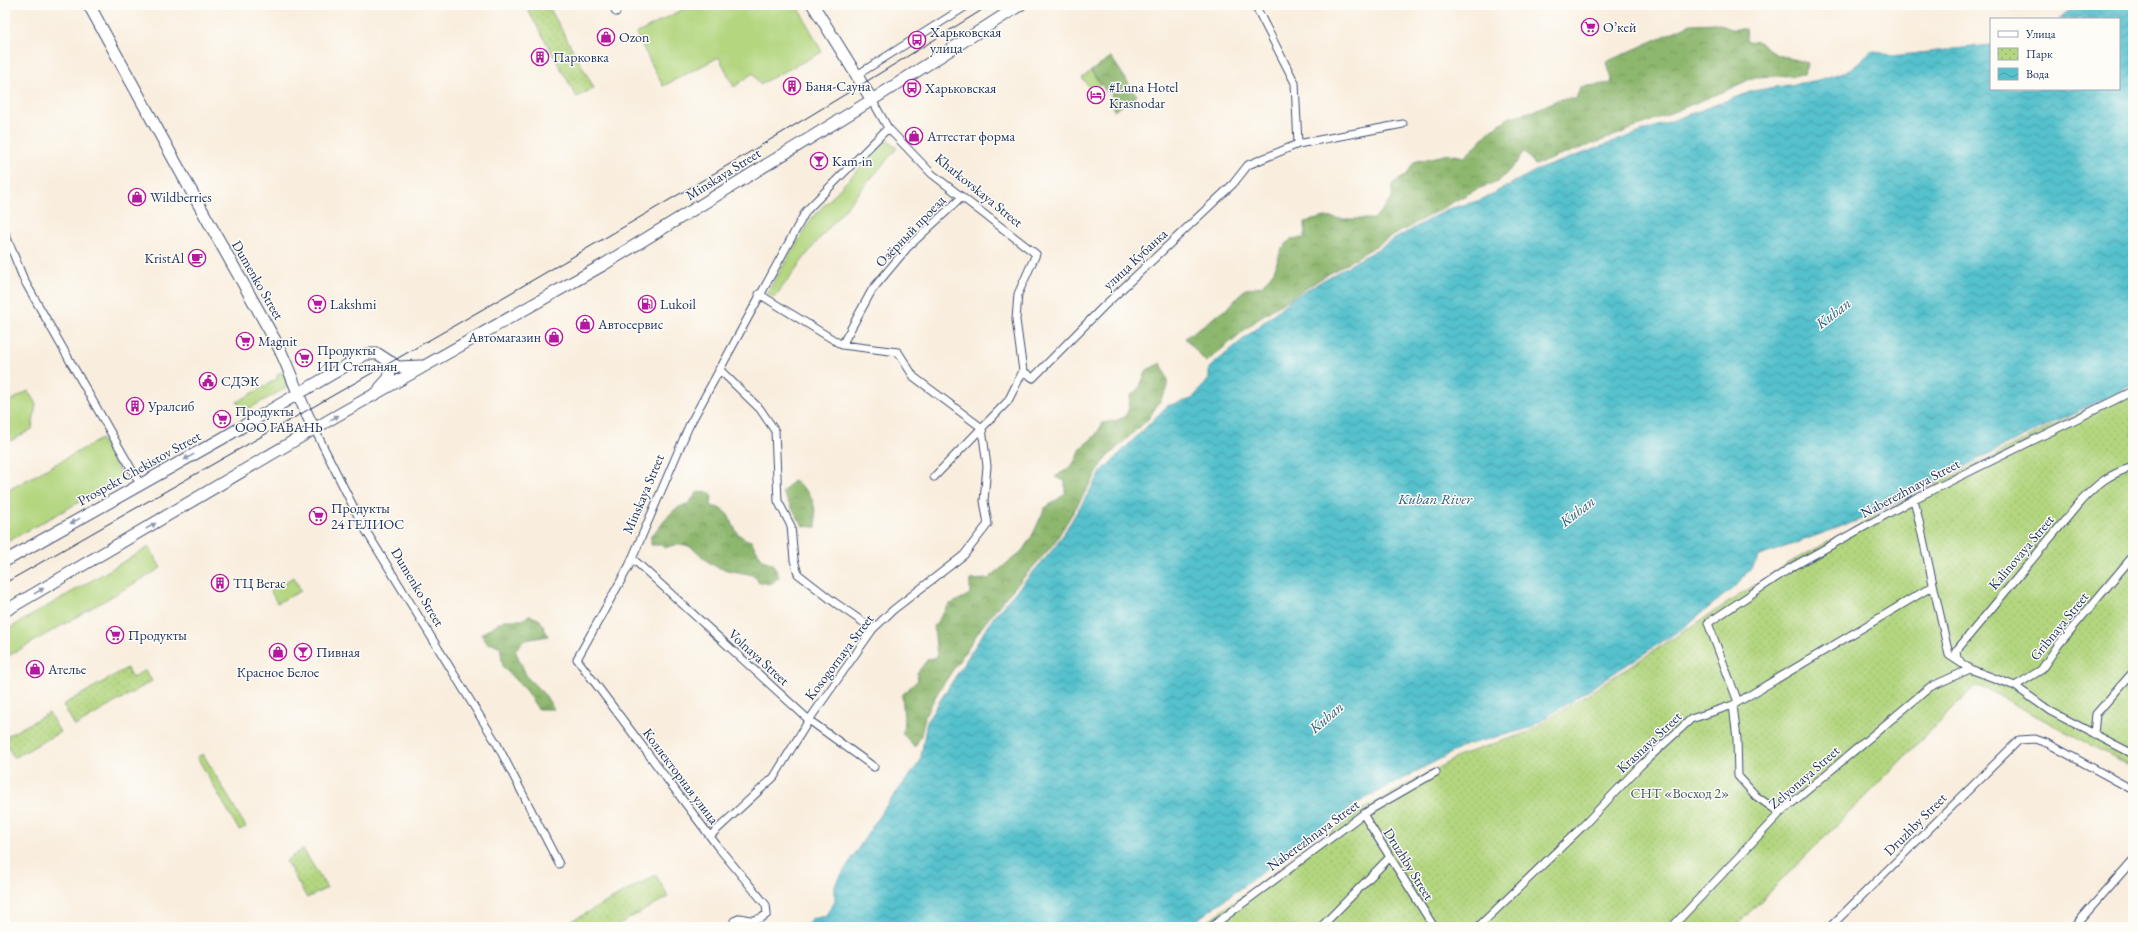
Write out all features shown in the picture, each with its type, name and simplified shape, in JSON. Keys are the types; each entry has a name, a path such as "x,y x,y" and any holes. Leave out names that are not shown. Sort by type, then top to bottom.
{"main road":[{"name":"Dumenko Street","path":"89,5 188,187 287,362 304,412 315,430"},
{"name":"Kharkovskaya Street","path":"813,5 872,100"},
{"name":"Minskaya Street","path":"437,360 603,266 872,100 1020,5"},
{"name":"Prospekt Chekistov Street","path":"5,561 299,394 366,354 378,354 403,368 421,366 437,360"},
{"path":"5,611 367,399 437,360"},
{"path":"367,399 385,384 389,378 391,362"}],"street":[{"path":"857,75 968,5"},
{"path":"1255,5 1295,84 1298,144"},
{"name":"Kharkovskaya Street","path":"872,100 888,128 932,174 961,198 1036,254 1018,294 1016,320 1023,371"},
{"name":"улица Кубанка","path":"1023,371 1033,378 1104,306 1233,184 1248,165 1298,144 1403,124"},
{"name":"Minskaya Street","path":"577,659 632,558 689,426 759,294 806,211 888,128"},
{"name":"Озёрный проезд","path":"842,344 872,290 907,248 961,198"},
{"path":"5,233 24,280 140,484"},
{"path":"759,294 842,344 898,352 914,377 982,428"},
{"path":"719,369 760,409 775,431 778,501 792,526 794,560 798,574 834,602 873,629"},
{"path":"934,477 1008,401 1023,371"},
{"name":"Naberezhnaya Street","path":"1735,704 1708,623 1792,567 1914,499 2133,392"},
{"name":"Kosogornaya Street","path":"710,836 774,777 809,720 873,629 893,610 964,555 988,524 984,502 987,466 982,428"},
{"name":"Dumenko Street","path":"315,430 362,526 497,744 559,864"},
{"name":"Kalinovaya Street","path":"1970,669 1957,659 1956,651 2081,500 2101,480 2117,472 2133,467"},
{"path":"1914,499 1949,655 1970,669 2015,686 2050,711 2133,754"},
{"name":"Gribnaya Street","path":"2015,686 2041,670 2059,644 2103,594 2133,556"},
{"name":"Volnaya Street","path":"632,558 809,720 874,768"},
{"name":"Krasnaya Street","path":"1478,927 1583,826 1640,766 1691,719 1735,704 1933,586"},
{"name":"Коллекторная улица","path":"577,659 710,836 766,905 767,914 763,918 750,920 741,918 734,921 737,927"},
{"name":"Zelyonaya Street","path":"1672,927 1780,813 1930,687 1970,669"},
{"path":"2094,734 2096,714 2133,672"},
{"path":"1735,704 1738,776 1756,796 1780,813"},
{"name":"Druzhby Street","path":"1830,927 2019,740 2035,739 2049,744 2133,790"},
{"name":"Naberezhnaya Street","path":"1211,927 1363,814 1436,772"},
{"name":"Druzhby Street","path":"1363,814 1389,858 1434,927"},
{"path":"1321,927 1389,858"},
{"path":"2074,927 2133,860"}],"green space":[{"path":"525,5 548,5 594,88 577,97"},
{"path":"691,5 797,5 822,52 760,84 753,73 734,87 719,57 663,86 636,34"},
{"path":"1717,23 1731,29 1746,29 1747,41 1759,42 1777,55 1808,63 1805,75 1754,77 1732,88 1619,134 1535,165 1524,151 1518,161 1498,182 1477,189 1455,201 1387,239 1317,281 1262,316 1206,362 1185,338 1229,307 1245,289 1262,286 1274,271 1281,250 1291,239 1305,238 1305,222 1325,217 1341,219 1374,219 1392,199 1393,183 1406,176 1414,162 1449,154 1465,157 1491,130 1510,117 1534,111 1559,99 1576,99 1580,87 1612,83 1606,62 1691,24"},
{"path":"1111,57 1137,96 1114,111 1111,92 1108,94 1091,71"},
{"path":"1091,71 1101,84 1092,91 1082,78"},
{"path":"887,139 897,148 814,245 774,298 767,293 812,218"},
{"path":"1161,363 1167,378 1167,390 1148,419 1106,458 1053,545 1004,599 981,628 938,692 925,716 921,735 915,747 903,734 904,717 902,695 918,680 917,673 928,659 937,657 934,626 949,605 970,594 970,580 988,579 1022,551 1032,536 1045,508 1065,494 1065,481 1055,477 1072,466 1082,447 1095,436 1103,423 1121,419 1127,414 1130,396 1139,388 1147,370"},
{"path":"283,372 287,380 286,388 243,412 237,402 277,379 277,375"},
{"name":"СНТ «Восход 2»","path":"2133,389 2133,768 1986,689 1975,686 1735,927 1203,927 1212,918 1365,808 1463,754 1529,732 1789,563 1922,492 2044,430"},
{"path":"28,391 36,404 32,429 5,444 5,404"},
{"path":"101,439 123,478 5,543 5,492"},
{"path":"793,481 805,490 812,500 815,512 816,527 803,526 782,492"},
{"path":"705,491 712,494 711,506 726,513 730,517 738,533 743,538 751,541 763,560 773,564 779,577 771,584 758,582 756,576 712,565 696,550 684,545 676,545 665,548 661,545 651,545 651,535 671,513 681,506 688,504 697,493"},
{"path":"149,547 161,568 5,658 5,631"},
{"path":"294,577 301,591 277,603 270,590"},
{"path":"529,615 540,620 548,636 525,640 515,650 527,677 545,695 554,709 538,709 526,691 503,667 500,646 487,643 481,634 504,620 523,620"},
{"path":"127,668 132,678 145,670 152,681 75,726 63,705"},
{"path":"49,713 60,732 14,758 5,742 5,737"},
{"path":"203,754 246,827 239,830 197,757"},
{"path":"303,849 327,888 307,898 286,861"},
{"path":"656,875 668,897 614,927 561,927"}],"water":[{"name":"Kuban River","path":"2086,5 2133,5 2133,385 1996,450 1870,516 1760,556 1738,584 1683,628 1530,728 1466,745 1357,803 1202,916 1191,927 806,927 811,919 825,916 835,902 835,885 883,810 920,762 927,721 995,615 1056,546 1102,471 1167,406 1192,399 1209,379 1209,368 1291,299 1445,210 1481,200 1537,170 1753,91 1819,80 1850,70 1872,50 1892,56 1990,45 1990,90 2120,90 2120,18 2060,18 2071,8"}],"tram line":[{"path":"5,583 624,227 747,154 990,5"}],"place":[{"name":"О’кей","path":"1590,27"},
{"name":"Ozon","path":"606,37"},
{"name":"Харьковская улица","path":"917,40"},
{"name":"Парковка","path":"540,57"},
{"name":"Баня-Сауна","path":"792,86"},
{"name":"Харьковская","path":"912,88"},
{"name":"#Luna Hotel Krasnodar","path":"1096,95"},
{"name":"Аттестат форма","path":"914,136"},
{"name":"Kam-in","path":"819,161"},
{"name":"Wildberries","path":"137,197"},
{"name":"KristAl","path":"197,258"},
{"name":"Lakshmi","path":"317,304"},
{"name":"Lukoil","path":"647,304"},
{"name":"Автосервис","path":"585,324"},
{"name":"Автомагазин","path":"554,337"},
{"name":"Magnit","path":"245,341"},
{"name":"Продукты ИП Степанян","path":"304,358"},
{"name":"СДЭК","path":"208,381"},
{"name":"Уралсиб","path":"135,406"},
{"name":"Продукты ООО ГАВАНЬ","path":"222,419"},
{"name":"Продукты 24 ГЕЛИОС","path":"318,516"},
{"name":"ТЦ Вегас","path":"220,583"},
{"name":"Продукты","path":"115,635"},
{"name":"Красное Белое","path":"278,652"},
{"name":"Пивная","path":"303,652"},
{"name":"Ателье","path":"35,669"}],"water label":[{"name":"Kuban","path":"1833,313"},
{"name":"Kuban","path":"1577,511"},
{"name":"Kuban","path":"1326,717"}]}
